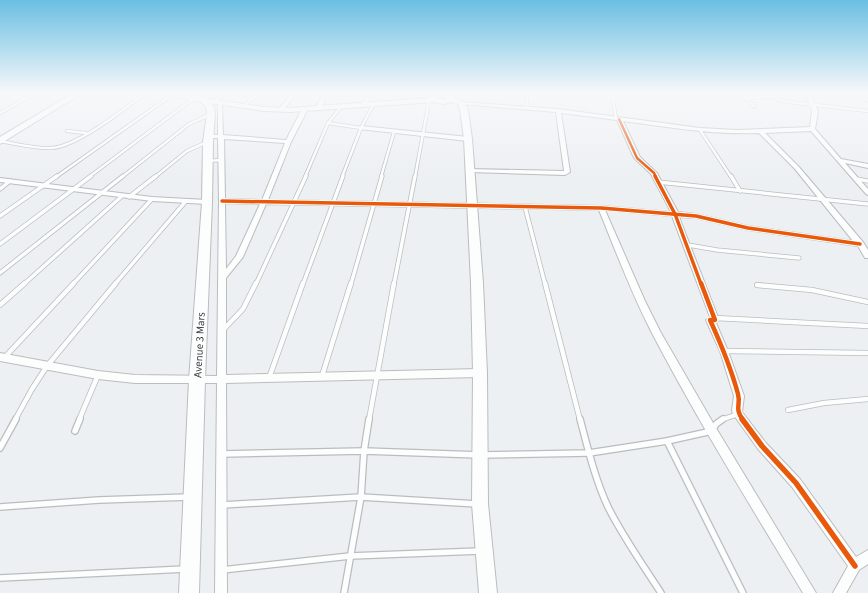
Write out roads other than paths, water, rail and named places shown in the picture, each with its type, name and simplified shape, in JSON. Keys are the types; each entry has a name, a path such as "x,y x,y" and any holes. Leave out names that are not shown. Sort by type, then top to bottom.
{"main road":[{"path":"0,141 35,120"},
{"name":"Avenue 3 Mars","path":"189,593 197,380 207,202 214,160 210,120"}],"street":[{"path":"222,277 239,257 264,202 288,142 300,120"},
{"path":"465,120 468,139 477,283 480,373 480,504 488,593"},
{"path":"470,170 563,174 567,172 559,120"},
{"path":"617,120 637,158 652,170 675,214 688,245 716,320 710,320 724,351 739,396 737,410 738,414 762,446 796,484 855,566"},
{"path":"622,120 700,130 760,131 812,129"},
{"path":"812,129 814,120"},
{"path":"361,128 468,139"},
{"path":"812,129 868,193"},
{"path":"760,131 797,168 825,200 868,256"},
{"path":"212,138 288,142"},
{"path":"214,160 222,201 221,593"},
{"path":"839,160 868,166"},
{"path":"0,180 152,199 207,202"},
{"path":"222,201 602,208 696,216 764,231 860,244"},
{"path":"602,208 641,301 657,334 712,431 810,593"},
{"path":"2,358 98,375 136,379 222,380 377,374 480,373"},
{"path":"839,593 855,566 868,556"}],"lane":[{"path":"0,141 56,148 86,133 106,120"},
{"path":"0,216 137,120"},
{"path":"0,244 73,190 179,120"},
{"path":"0,273 189,124 192,120"},
{"path":"222,332 243,309 294,203 331,120"},
{"path":"269,378 332,203 365,120"},
{"path":"344,593 361,496 364,451 377,374 427,120"},
{"path":"328,123 361,128"},
{"path":"700,130 740,191"},
{"path":"67,131 86,133"},
{"path":"322,376 351,284 372,204 394,132"},
{"path":"0,305 126,196 190,150 212,138"},
{"path":"856,179 868,180"},
{"path":"0,188 10,181"},
{"path":"658,182 868,204"},
{"path":"2,358 152,199"},
{"path":"0,448 32,389 47,366 186,201"},
{"path":"525,207 589,453 610,509 625,537 661,593"},
{"path":"688,245 717,250 799,258"},
{"path":"757,285 812,290 868,302"},
{"path":"715,318 868,326"},
{"path":"724,351 868,353"},
{"path":"75,431 98,375"},
{"path":"788,410 824,403 868,398"},
{"path":"221,454 364,451 480,455 589,453 667,441 712,431 713,426 717,422 738,414"},
{"path":"667,441 743,593"},
{"path":"221,505 361,496 480,504"},
{"path":"0,507 99,500 193,497"},
{"path":"222,570 350,556 484,551"},
{"path":"0,578 191,569"}]}
